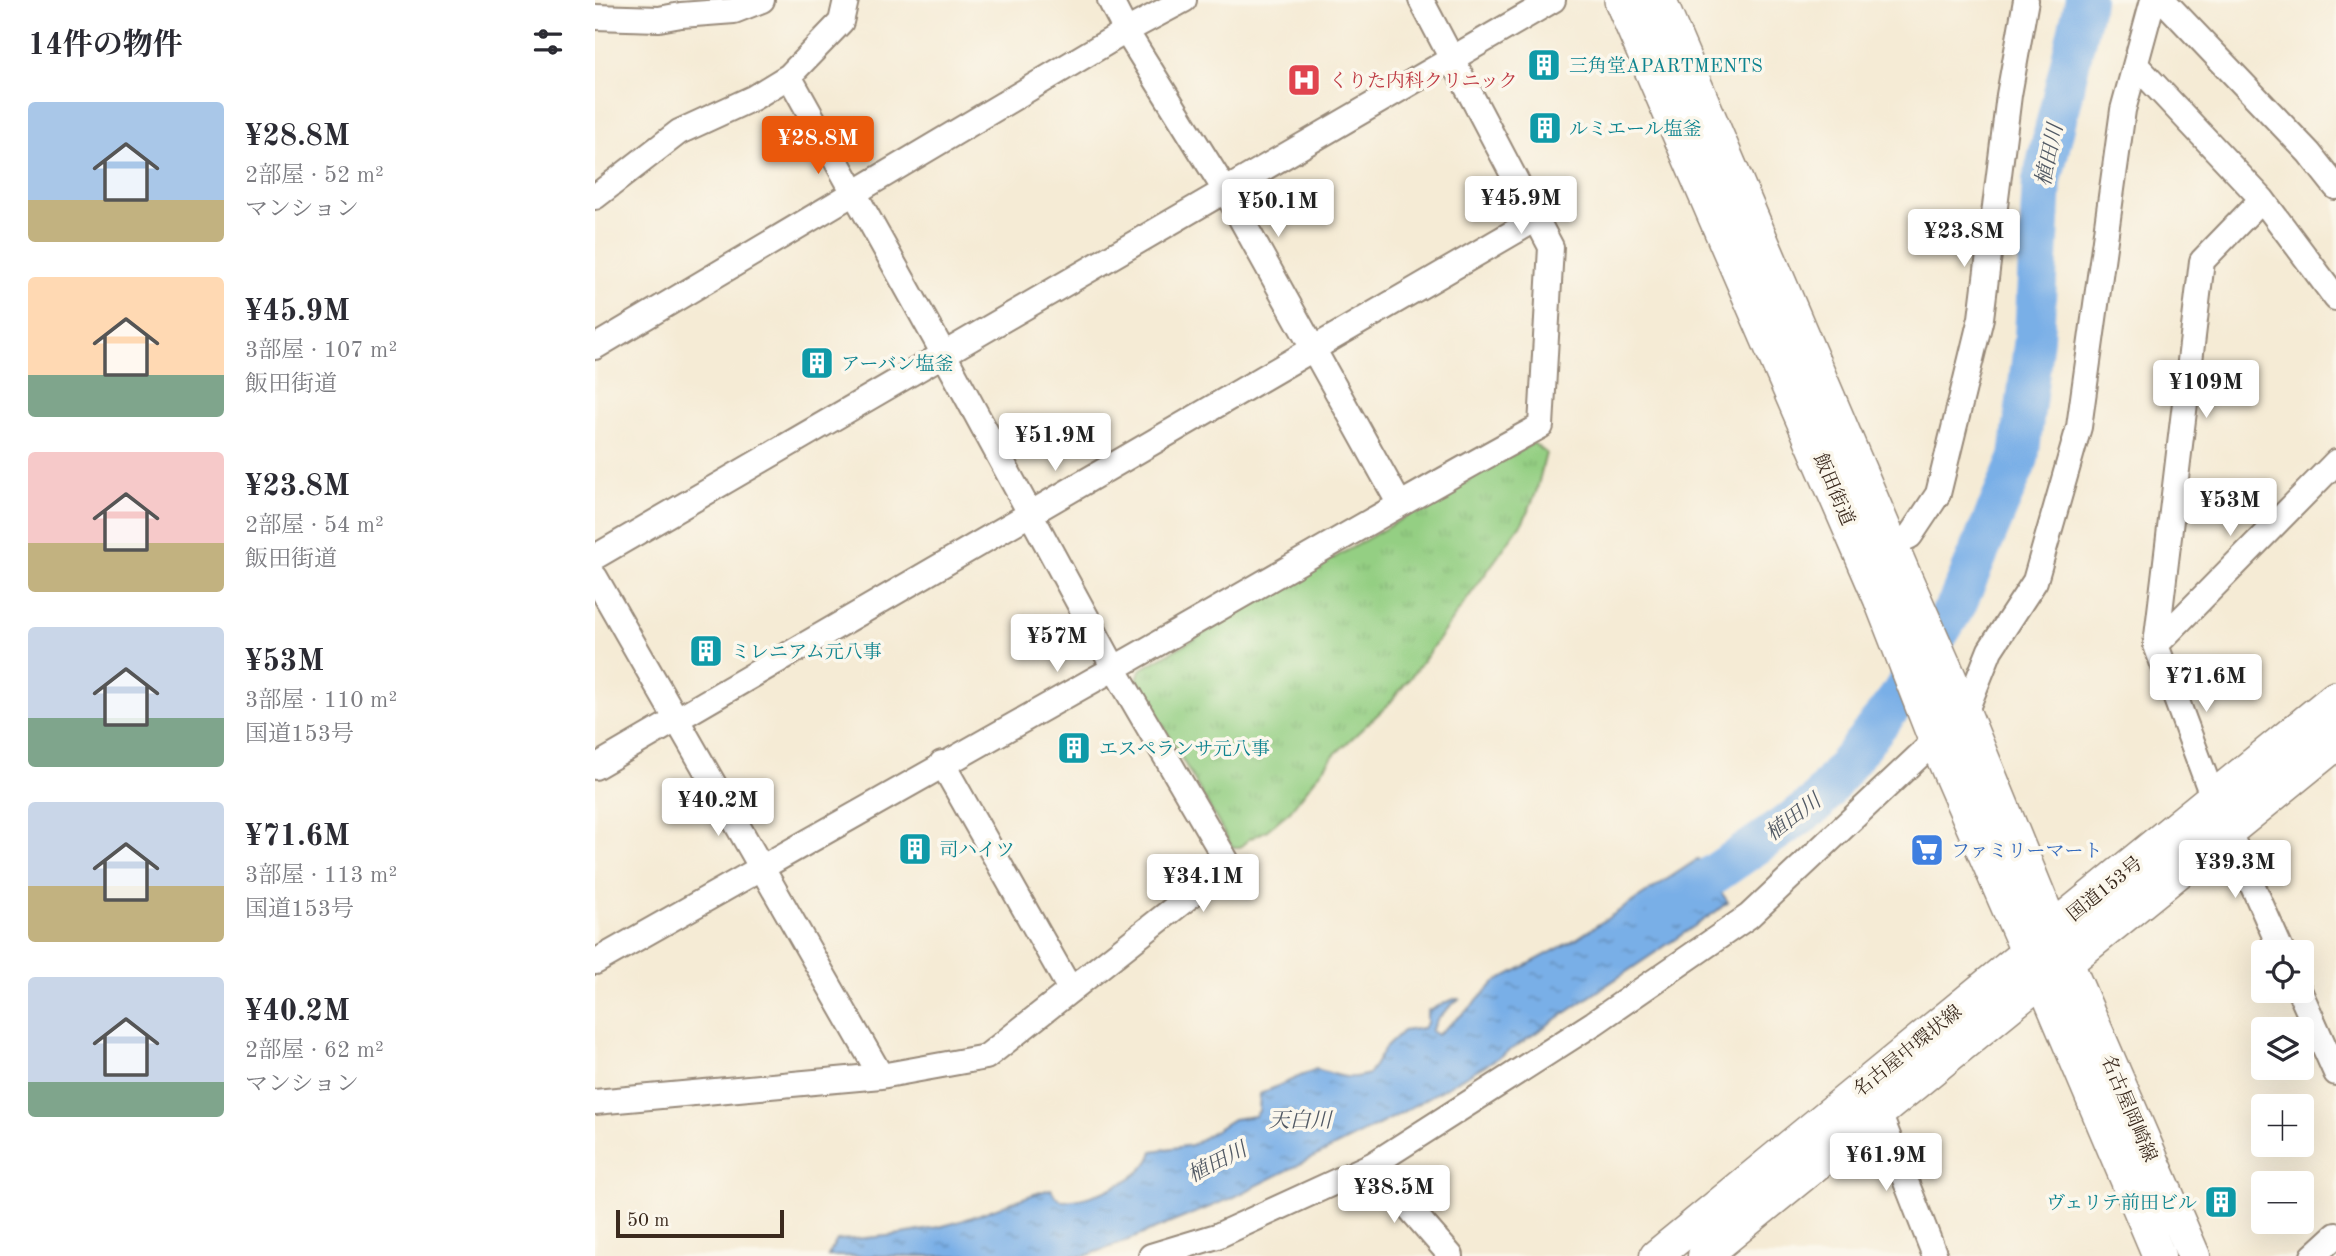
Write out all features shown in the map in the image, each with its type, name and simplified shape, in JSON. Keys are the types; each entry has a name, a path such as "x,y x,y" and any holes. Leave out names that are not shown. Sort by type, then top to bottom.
{"highway":[{"name":"飯田街道","path":"1623,0 1891,572 1948,679 1942,721"},
{"name":"飯田街道","path":"1657,0 1891,572 1942,721 2047,956"},
{"name":"国道153号","path":"2047,956 2221,814 2336,700"},
{"name":"国道153号","path":"2221,814 2336,741"}],"main road":[{"name":"名古屋中環状線","path":"1705,1256 1879,1113 2047,956"},
{"name":"名古屋中環状線","path":"1656,1256 2047,956"},
{"name":"名古屋岡崎線","path":"2047,956 2159,1256"},
{"name":"名古屋岡崎線","path":"2047,956 2194,1256"}],"street":[{"path":"595,18 659,19 680,7 734,11 762,0"},
{"path":"595,197 680,132 753,98 789,76 841,22 846,0"},
{"path":"1110,0 1126,31 1225,191 1399,503"},
{"path":"595,347 1126,31 1184,0"},
{"path":"595,962 1399,503 1541,426 1551,247 1421,0"},
{"path":"595,557 1553,0"},
{"path":"1891,572 1910,536 1938,494 1982,318 2009,95 2026,0"},
{"path":"1151,1256 1217,1236 1372,1165 1594,1023 1749,916 1942,721 2035,581 2079,427 2123,110 2153,0"},
{"path":"2163,0 2309,153 2336,187"},
{"path":"2136,65 2262,199 2336,298"},
{"path":"595,1102 881,1076 986,1057 1229,865 1114,668 789,76"},
{"path":"2262,199 2202,261 2156,645 2221,814 2277,940"},
{"path":"595,767 1538,218"},
{"path":"2156,645 2336,462"},
{"path":"595,577 881,1076"},
{"path":"942,763 1070,989"},
{"path":"2308,1003 2327,1029 2336,1073"},
{"path":"1879,1113 1935,1256"},
{"path":"1372,1165 1446,1254"},
{"path":"2313,1256 2336,1235"}],"green space":[{"path":"1533,443 1546,453 1536,493 1524,520 1414,673 1389,704 1334,755 1290,811 1266,831 1240,847 1232,847 1137,680 1140,670"}],"water":[{"name":"天白川","path":"1698,859 1728,902 1714,913 1503,1055 1392,1118 1232,1198 1085,1256 828,1256 837,1240 896,1235 940,1227 1051,1189 1055,1196 1063,1201 1087,1197 1129,1179 1140,1171 1153,1151 1192,1145 1233,1119 1255,1116 1259,1111 1260,1094 1316,1069 1348,1077 1369,1074 1385,1048 1403,1031 1423,1028 1427,1023 1427,1011 1459,999 1443,1013 1434,1026 1431,1031 1437,1035 1470,1008 1495,982 1576,939"}],"waterway":[{"name":"植田川","path":"1666,907 1816,804 1897,700 1957,604 2019,458 2034,338 2042,181 2085,0"}],"place":[{"name":"三角堂APARTMENTS","path":"1544,65"},
{"name":"くりた内科クリニック","path":"1304,80"},
{"name":"ルミエール塩釜","path":"1545,128"},
{"name":"アーバン塩釜","path":"817,363"},
{"name":"ミレニアム元八事","path":"706,651"},
{"name":"エスペランサ元八事","path":"1074,748"},
{"name":"司ハイツ","path":"915,849"},
{"name":"ファミリーマート","path":"1927,850"},
{"name":"ヴェリテ前田ビル","path":"2221,1202"}]}
